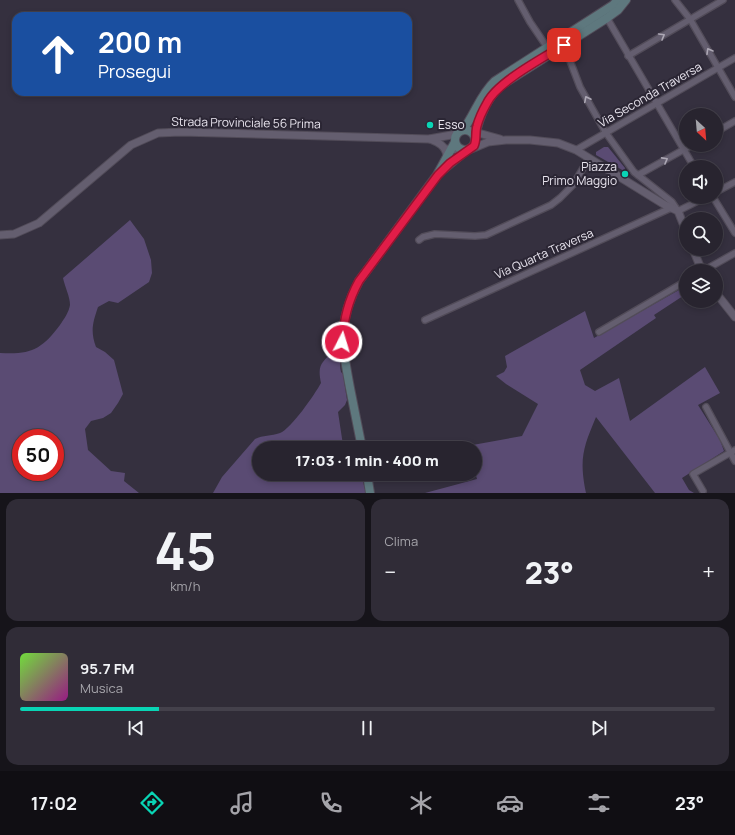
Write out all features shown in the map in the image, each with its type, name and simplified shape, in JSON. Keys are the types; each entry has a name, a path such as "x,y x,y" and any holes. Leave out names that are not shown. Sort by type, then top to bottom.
{"main road":[{"path":"438,175 447,152 466,134 471,119 490,85 609,8 618,0"},
{"path":"467,150 456,146 479,120 488,100 500,86 607,18 618,10 626,0"},
{"path":"361,441 343,353 343,330 352,294 359,281 438,175 450,163 475,143 466,134"},
{"path":"368,481 370,493"}],"street":[{"path":"518,0 530,22 547,47"},
{"path":"675,0 690,20 735,97"},
{"path":"628,56 723,0"},
{"path":"607,18 679,142"},
{"path":"564,45 580,87 606,133 621,155 638,175 672,202 679,216"},
{"name":"Via Seconda Traversa","path":"576,150 735,58"},
{"path":"479,120 483,132 488,136"},
{"path":"723,128 735,121"},
{"name":"Strada Provinciale 56 Prima","path":"0,235 14,234 39,224 131,145 158,133 181,132 429,139 466,134"},
{"path":"466,134 488,136 506,140"},
{"path":"429,139 436,142 447,152 467,150 488,142 506,140 548,141 558,143 576,150 675,208"},
{"path":"638,175 680,152"},
{"path":"419,240 423,237 435,234 461,236 486,235 550,205 566,194 574,185 589,158"},
{"path":"723,188 735,182"},
{"name":"Via Quarta Traversa","path":"425,320 686,204"},
{"path":"716,204 735,233"},
{"path":"715,264 735,253"},
{"path":"599,332 679,285"},
{"path":"723,302 734,315"},
{"path":"706,408 733,451 735,460"},
{"path":"703,491 693,474 733,451"}],"shaded area":[{"path":"604,147 608,147 625,168 624,171 596,155 596,152"},
{"path":"130,220 144,239 151,260 152,273 149,282 118,303 109,301 98,307 93,327 94,341 96,347 105,352 114,360 123,394 111,413 103,418 91,421 85,429 88,450 111,471 125,473 124,481 139,493 0,493 0,353 20,353 35,349 41,345 60,325 69,310 69,299 63,278"},
{"path":"679,290 679,299 654,315 656,318 580,370 585,385 595,391 619,378 630,421 705,367 720,393 698,405 720,440 724,451 682,478 689,490 694,493 655,493 596,417 585,446 583,471 586,493 425,493 470,481 482,481 482,443 522,436 538,404 496,376 504,372 507,367 505,356 585,311 594,338"},
{"path":"334,350 338,351 340,369 343,374 347,400 345,405 338,412 342,441 253,441 261,437 280,433 290,425 308,403 321,383 320,368 326,358"},
{"path":"252,442 252,481 363,481 366,493 213,493 222,477"}],"place":[{"name":"Esso","path":"430,125"},
{"name":"Piazza Primo Maggio","path":"625,174"}],"route":[{"path":"342,342 344,318 352,294 359,281 438,175 460,154 474,146 477,126 488,100 500,86 564,45"}]}
